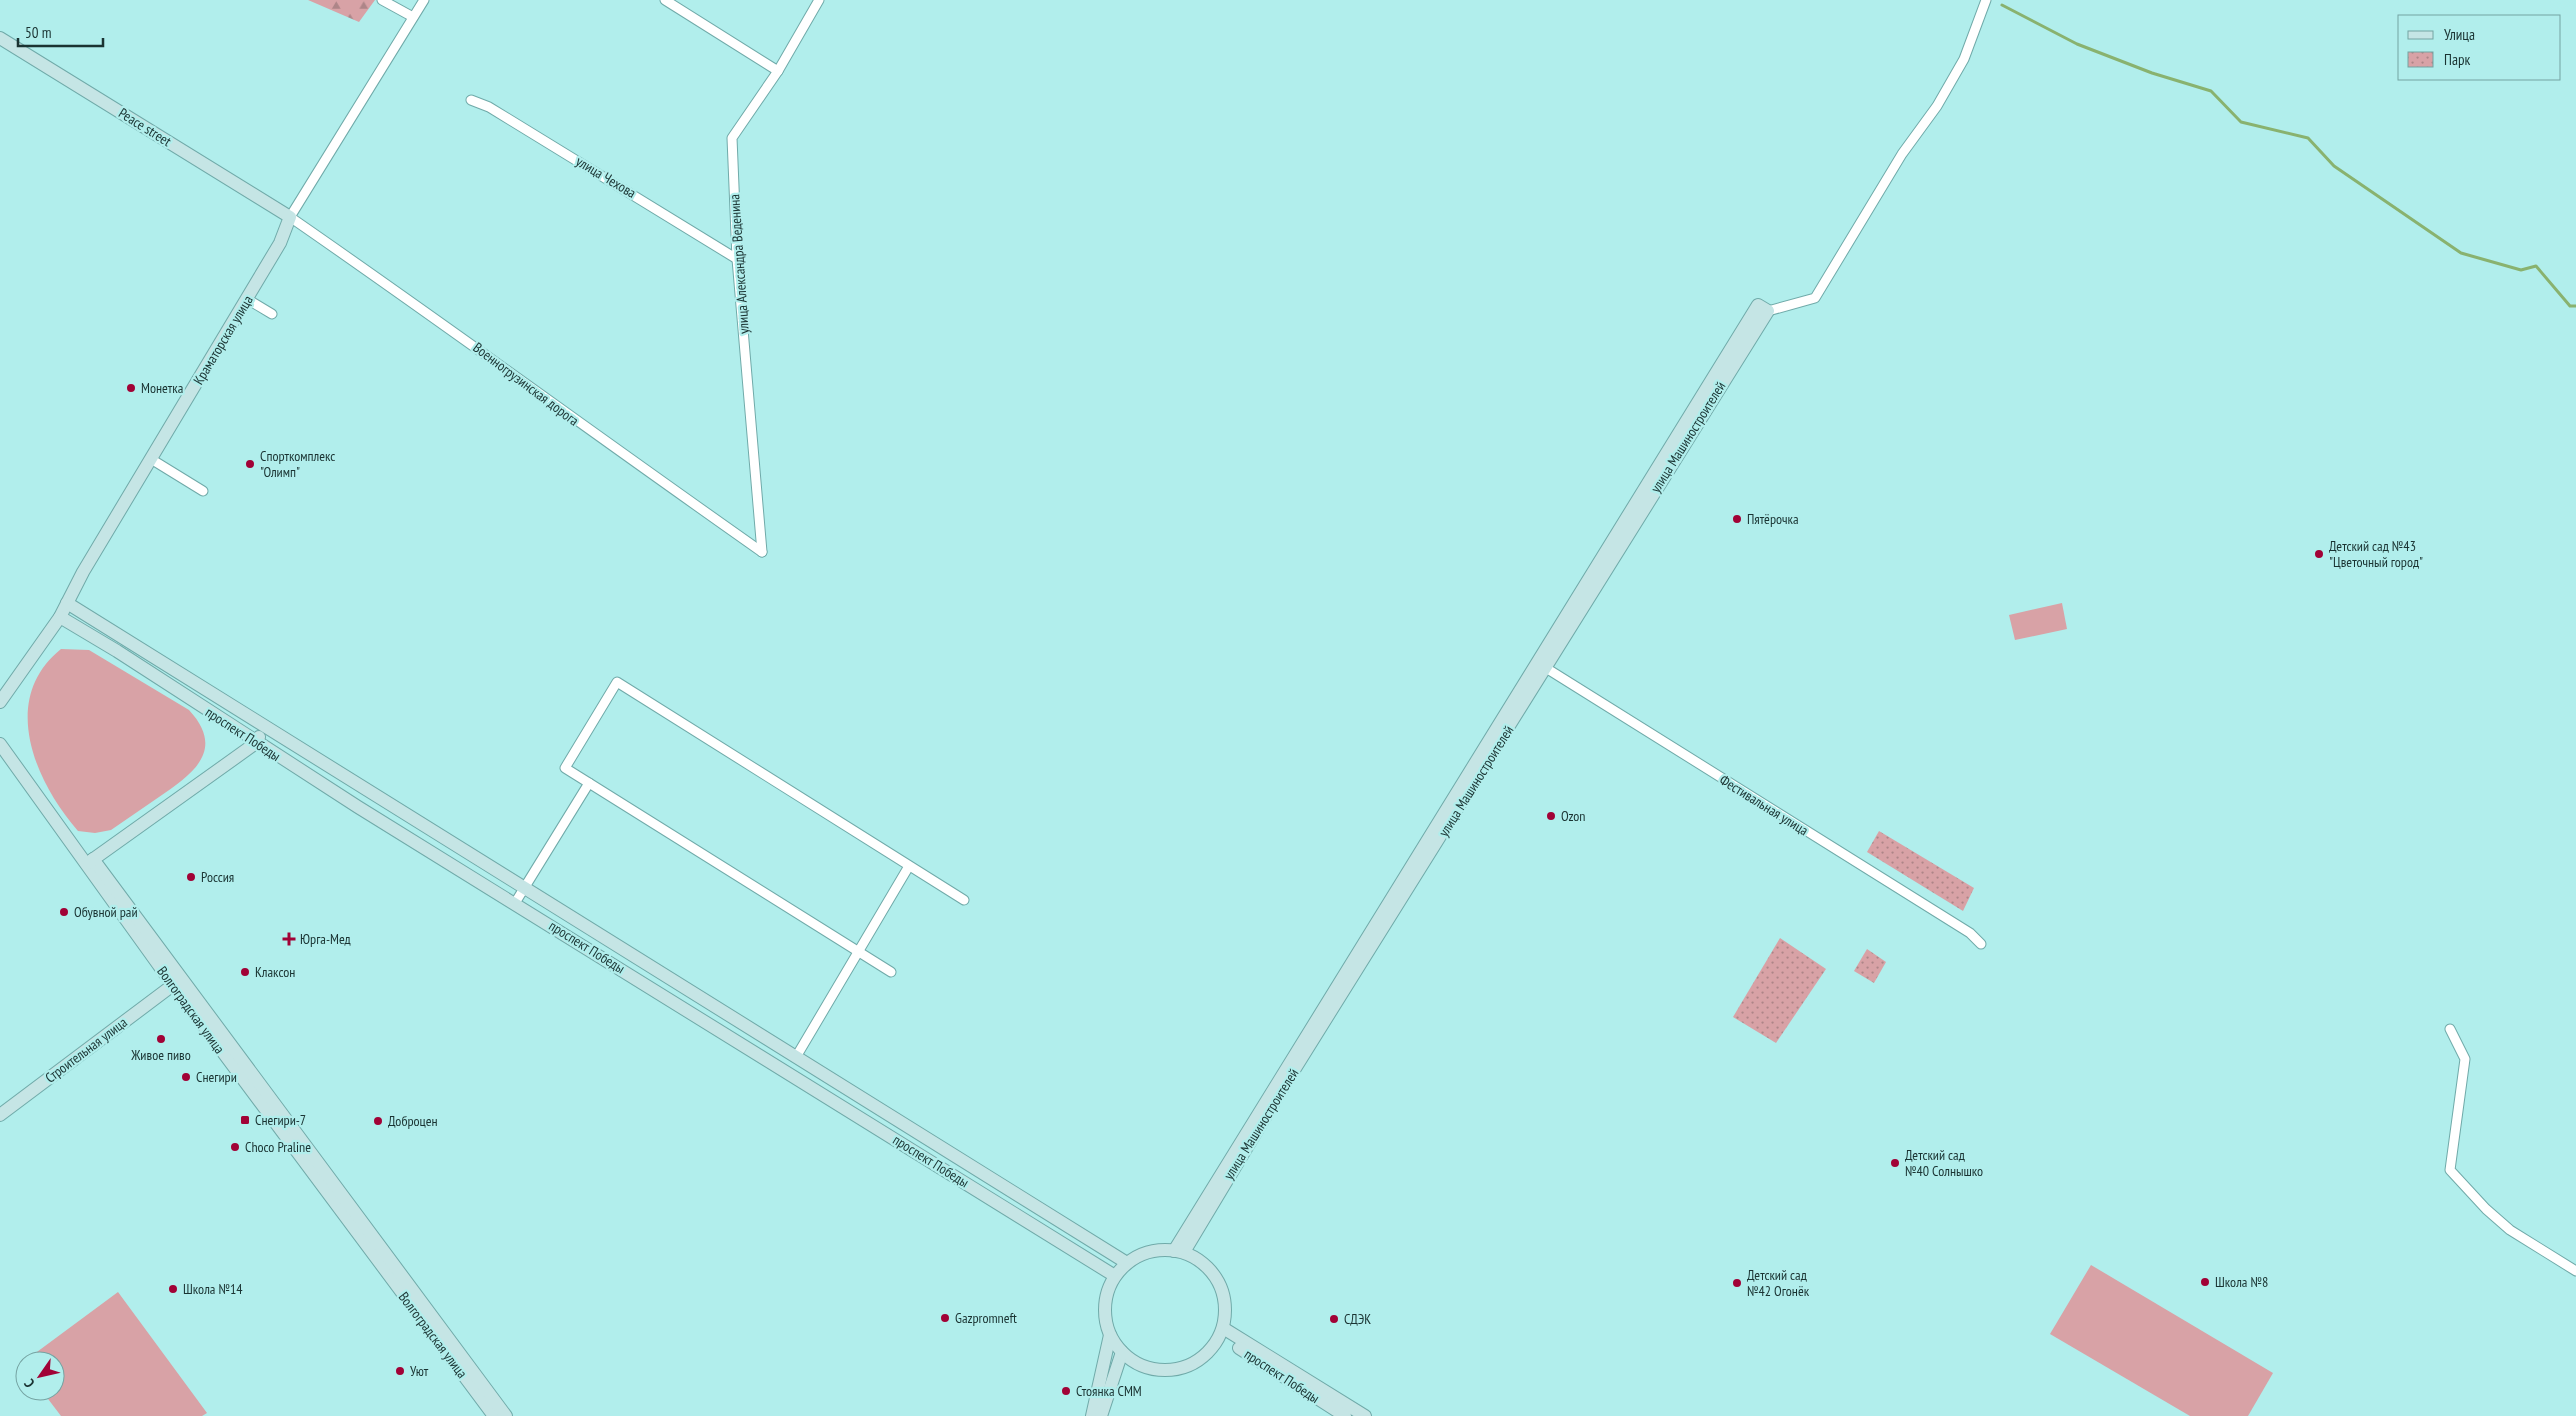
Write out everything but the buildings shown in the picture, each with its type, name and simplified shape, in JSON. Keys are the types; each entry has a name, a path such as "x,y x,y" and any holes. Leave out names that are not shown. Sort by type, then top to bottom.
{"main road":[{"name":"Peace street","path":"0,38 290,217"},
{"name":"Краматорская улица","path":"0,702 60,618 151,459 248,299 280,243 290,217"},
{"path":"1179,1251 1758,305 1768,311"},
{"name":"улица Машиностроителей","path":"1179,1251 1768,311"},
{"path":"67,603 1127,1262"},
{"name":"проспект Победы","path":"60,618 117,651 256,743 1115,1276"},
{"path":"263,726 256,743 89,862 506,1416"},
{"name":"Волгоградская улица","path":"0,744 89,862 173,985 488,1414"},
{"name":"Строительная улица","path":"0,1114 173,985"},
{"path":"1160,1249 1179,1251 1206,1265 1221,1286 1226,1303 1221,1332 1209,1352 1194,1364 1175,1370 1156,1370 1137,1364 1122,1352 1110,1335 1105,1315 1106,1301 1115,1276 1127,1262 1142,1253 1160,1249"},
{"path":"1221,1332 1365,1416"},
{"name":"проспект Победы","path":"1221,1332 1345,1416"},
{"path":"1092,1416 1110,1335"},
{"path":"1101,1416 1122,1352"}],"street":[{"path":"382,0 413,17"},
{"name":"Краматорская улица","path":"290,217 424,0"},
{"path":"665,0 778,71"},
{"name":"улица Александра Веденина","path":"762,552 737,259 732,138 778,71 820,0"},
{"path":"1768,311 1815,298 1902,154 1937,106 1964,59 1986,0"},
{"name":"улица Чехова","path":"471,100 489,107 582,162 737,259"},
{"name":"Военногрузинская дорога","path":"290,217 445,324 575,421 762,552"},
{"path":"248,299 272,314"},
{"path":"151,459 203,491"},
{"name":"Фестивальная улица","path":"1546,668 1970,934 1981,944"},
{"path":"891,972 564,768 617,682 964,900"},
{"path":"515,903 589,783"},
{"path":"796,1057 909,866"},
{"path":"2450,1029 2465,1059 2450,1170 2486,1209 2510,1230 2576,1272"}],"green space":[{"path":"308,0 375,0 359,22"},
{"path":"2062,603 2067,629 2015,640 2009,615"},
{"path":"61,649 89,650 189,710 200,725 205,738 205,750 193,771 171,789 111,830 95,833 78,831 48,788 37,763 30,739 28,714 32,691 42,669"},
{"path":"1879,831 1974,888 1963,911 1867,852"},
{"path":"1780,938 1826,969 1776,1043 1733,1017"},
{"path":"1867,949 1886,962 1874,983 1854,971"},
{"path":"2091,1265 2273,1373 2248,1416 2190,1416 2050,1334"},
{"path":"118,1292 207,1413 202,1416 61,1416 50,1401 65,1401 65,1351 38,1351"}],"waterway":[{"path":"2002,5 2077,44 2152,73 2211,91 2241,122 2308,138 2334,166 2461,253 2521,270 2536,266 2570,306 2576,306"}],"place":[{"name":"Монетка","path":"131,388"},
{"name":"Спорткомплекс \"Олимп\"","path":"250,464"},
{"name":"Пятёрочка","path":"1737,519"},
{"name":"Детский сад №43 \"Цветочный город\"","path":"2319,554"},
{"name":"Ozon","path":"1551,816"},
{"name":"Россия","path":"191,877"},
{"name":"Обувной рай","path":"64,912"},
{"name":"Юрга-Мед","path":"289,939"},
{"name":"Клаксон","path":"245,972"},
{"name":"Живое пиво","path":"161,1039"},
{"name":"Снегири","path":"186,1077"},
{"name":"Снегири-7","path":"245,1120"},
{"name":"Доброцен","path":"378,1121"},
{"name":"Choco Praline","path":"235,1147"},
{"name":"Детский сад №40 Солнышко","path":"1895,1163"},
{"name":"Школа №8","path":"2205,1282"},
{"name":"Детский сад №42 Огонёк","path":"1737,1283"},
{"name":"Школа №14","path":"173,1289"},
{"name":"Gazpromneft","path":"945,1318"},
{"name":"СДЭК","path":"1334,1319"},
{"name":"Уют","path":"400,1371"},
{"name":"Стоянка СММ","path":"1066,1391"}]}
